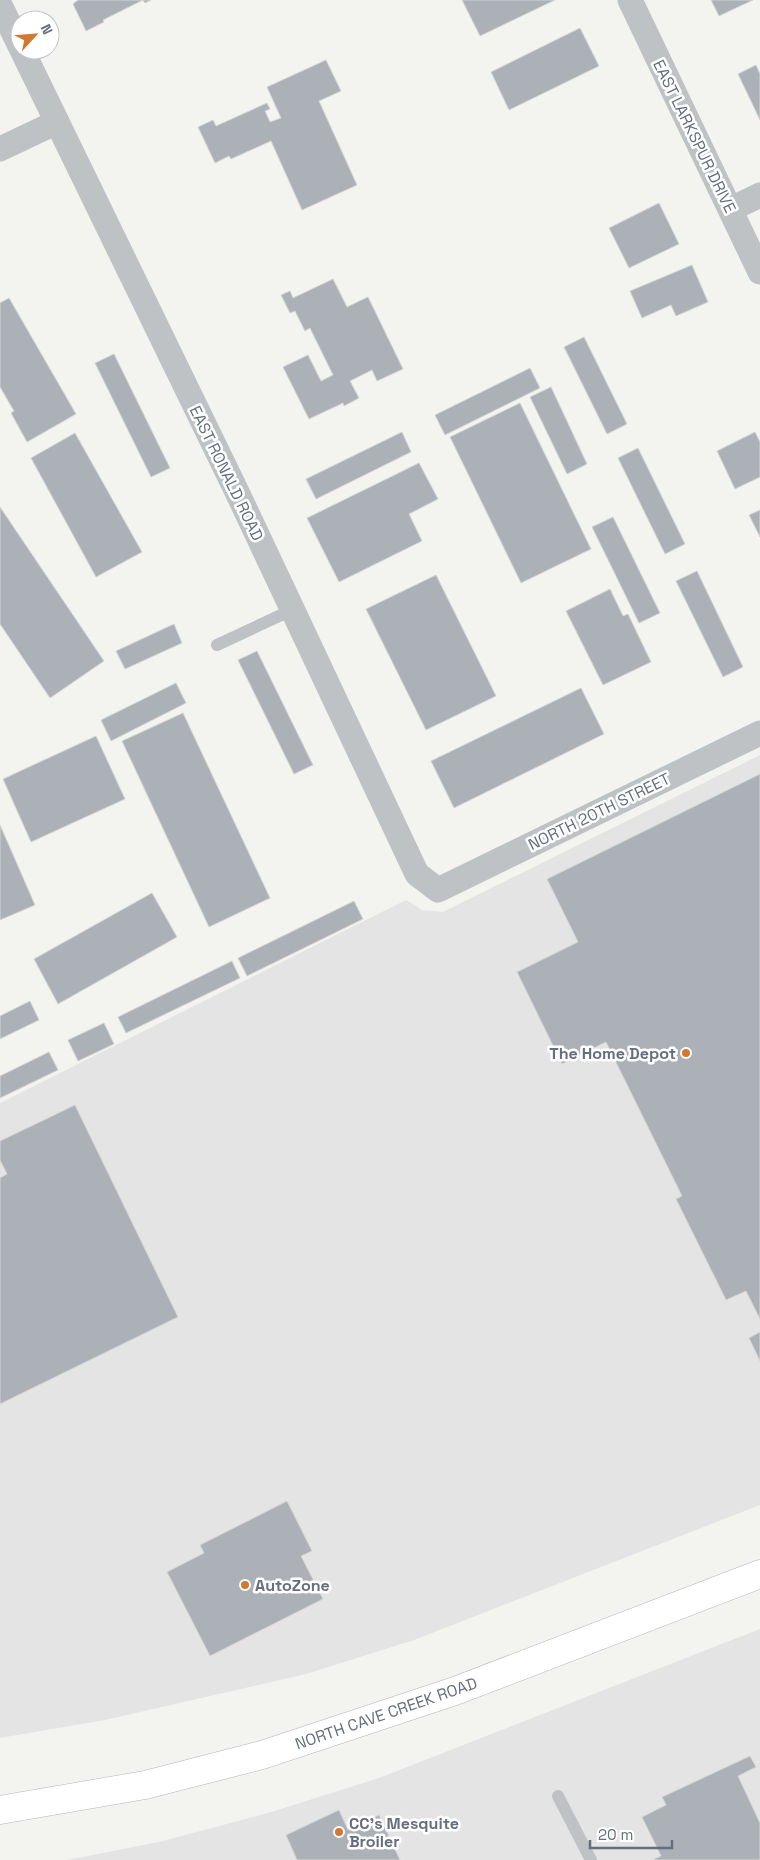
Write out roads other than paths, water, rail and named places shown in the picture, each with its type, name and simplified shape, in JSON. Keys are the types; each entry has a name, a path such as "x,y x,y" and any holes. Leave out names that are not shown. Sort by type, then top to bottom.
{"main road":[{"name":"NORTH CAVE CREEK ROAD","path":"0,1810 145,1785 262,1755 455,1691 760,1574"}],"street":[{"name":"EAST LARKSPUR DRIVE","path":"630,0 760,272"},
{"path":"0,5 10,26"},
{"name":"EAST RONALD ROAD","path":"27,60 418,874 438,890"},
{"path":"0,149 57,122"},
{"path":"731,209 760,195"},
{"name":"NORTH 20TH STREET","path":"438,890 760,733"}],"lane":[{"path":"217,646 292,610"},
{"path":"558,1796 591,1860"}],"place":[{"name":"The Home Depot","path":"686,1053"},
{"name":"AutoZone","path":"245,1585"},
{"name":"CC's Mesquite Broiler","path":"339,1832"}]}
